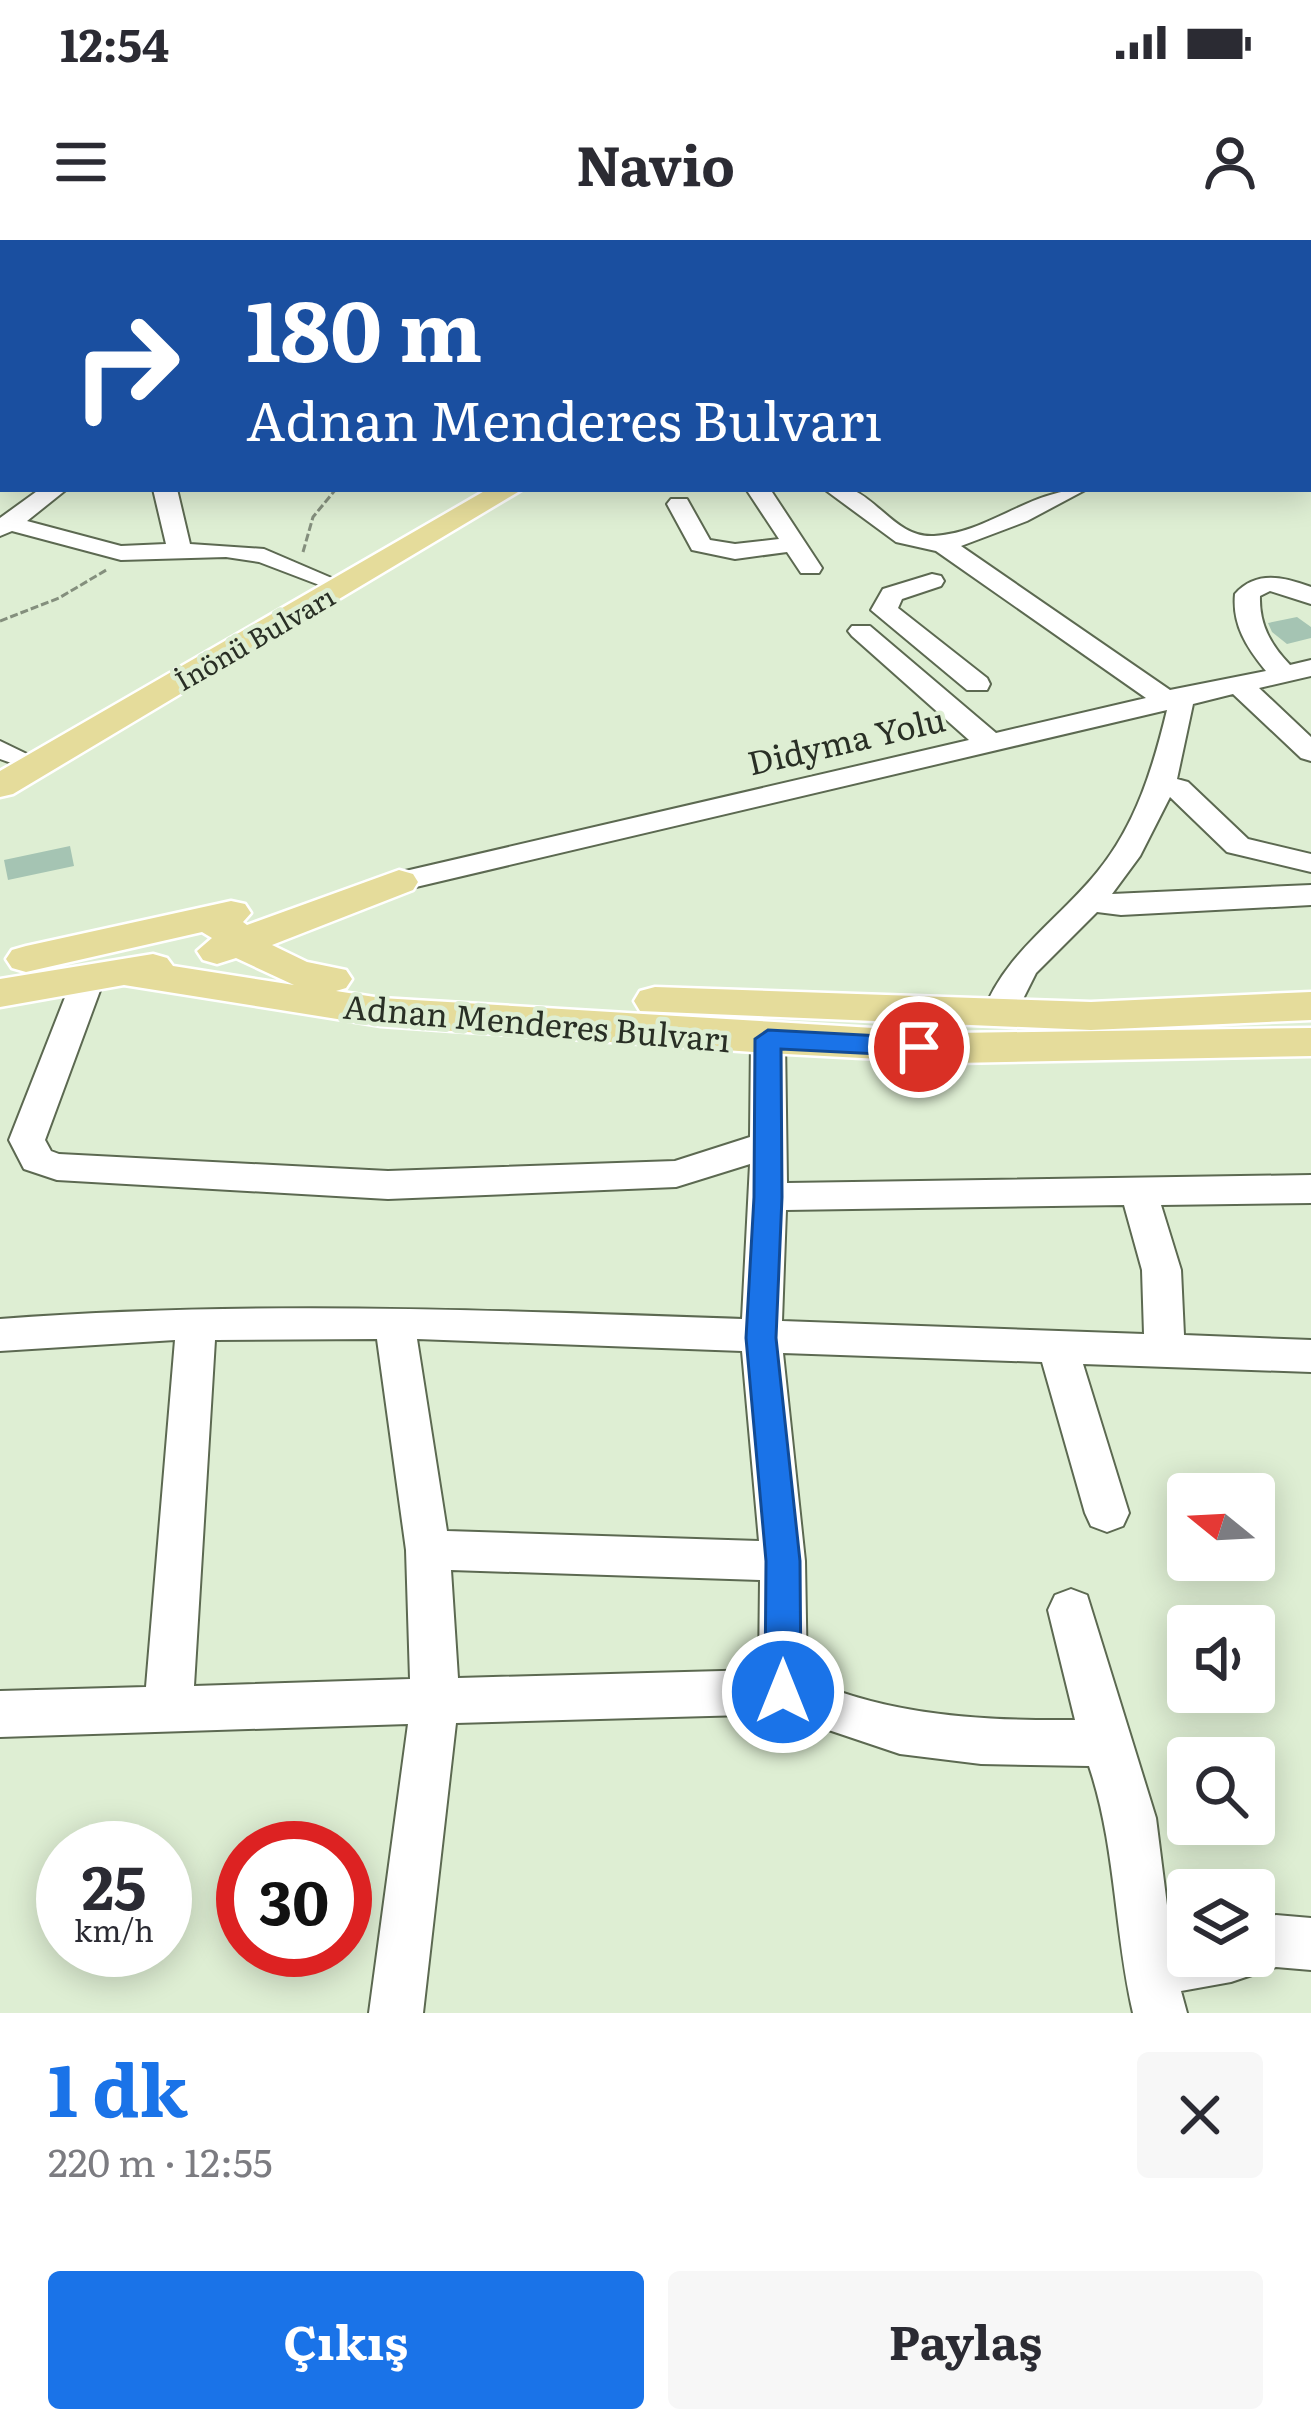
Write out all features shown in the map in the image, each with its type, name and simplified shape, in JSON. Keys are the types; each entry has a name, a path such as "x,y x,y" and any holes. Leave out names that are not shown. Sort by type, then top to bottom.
{"main road":[{"name":"İnönü Bulvarı","path":"6,757 311,574 475,492"},
{"name":"İnönü Bulvarı","path":"0,786 504,492"},
{"path":"0,964 176,963 399,882"},
{"path":"0,992 113,962 204,918 399,882"},
{"path":"335,903 318,932 322,947 338,973 360,983"},
{"name":"Adnan Menderes Bulvarı","path":"204,918 224,926 284,968 360,983 490,994 999,1015 1090,1016 1311,1006"},
{"name":"Adnan Menderes Bulvarı","path":"113,962 381,1012 768,1039 1039,1049 1311,1042"}],"street":[{"path":"742,240 785,240"},
{"path":"4,526 51,492"},
{"path":"166,492 179,549"},
{"path":"760,492 810,568"},
{"path":"846,492 906,538 921,544 940,543 1068,492"},
{"path":"679,504 707,548 733,553 793,544"},
{"path":"4,526 128,553 226,550 311,574"},
{"path":"940,543 1181,710 1148,824 1090,901 1038,948 1007,986 999,1015"},
{"path":"932,581 892,594 884,605 886,615 977,684"},
{"path":"1297,671 1258,640 1247,616 1246,598 1253,588 1266,583 1311,596"},
{"path":"861,631 989,742"},
{"path":"884,651 919,640"},
{"name":"Didyma Yolu","path":"399,882 1297,671"},
{"path":"1238,684 1311,752"},
{"path":"1161,784 1178,788 1244,849 1311,862"},
{"path":"1090,901 1121,904 1311,896"},
{"path":"113,962 27,1140 38,1160 57,1167 333,1186 579,1180 676,1174 766,1145"},
{"path":"768,1039 768,1197 761,1338 783,1561 783,1692"},
{"path":"768,1197 1311,1189"},
{"path":"1137,1191 1161,1247 1166,1274 1162,1352"},
{"path":"0,1334 124,1324 395,1323 1311,1356"},
{"path":"395,1323 428,1550 435,1701 396,2013"},
{"path":"168,1712 196,1326"},
{"path":"1058,1348 1107,1513"},
{"path":"428,1550 783,1561"},
{"path":"1071,1610 1105,1743 1131,1818 1154,1989"},
{"path":"0,1714 783,1692 871,1728 1003,1745 1105,1743"},
{"path":"1275,1941 1311,1944"}],"path":[{"path":"311,574 310,519 322,498 331,492"},
{"path":"0,621 59,598 128,553"}],"building":[{"path":"1297,617 1311,627 1311,638 1287,644 1268,623"},
{"path":"70,846 74,866 8,880 4,860"}],"route":[{"path":"783,1692 783,1561 761,1338 768,1197 768,1039 919,1047"}]}
